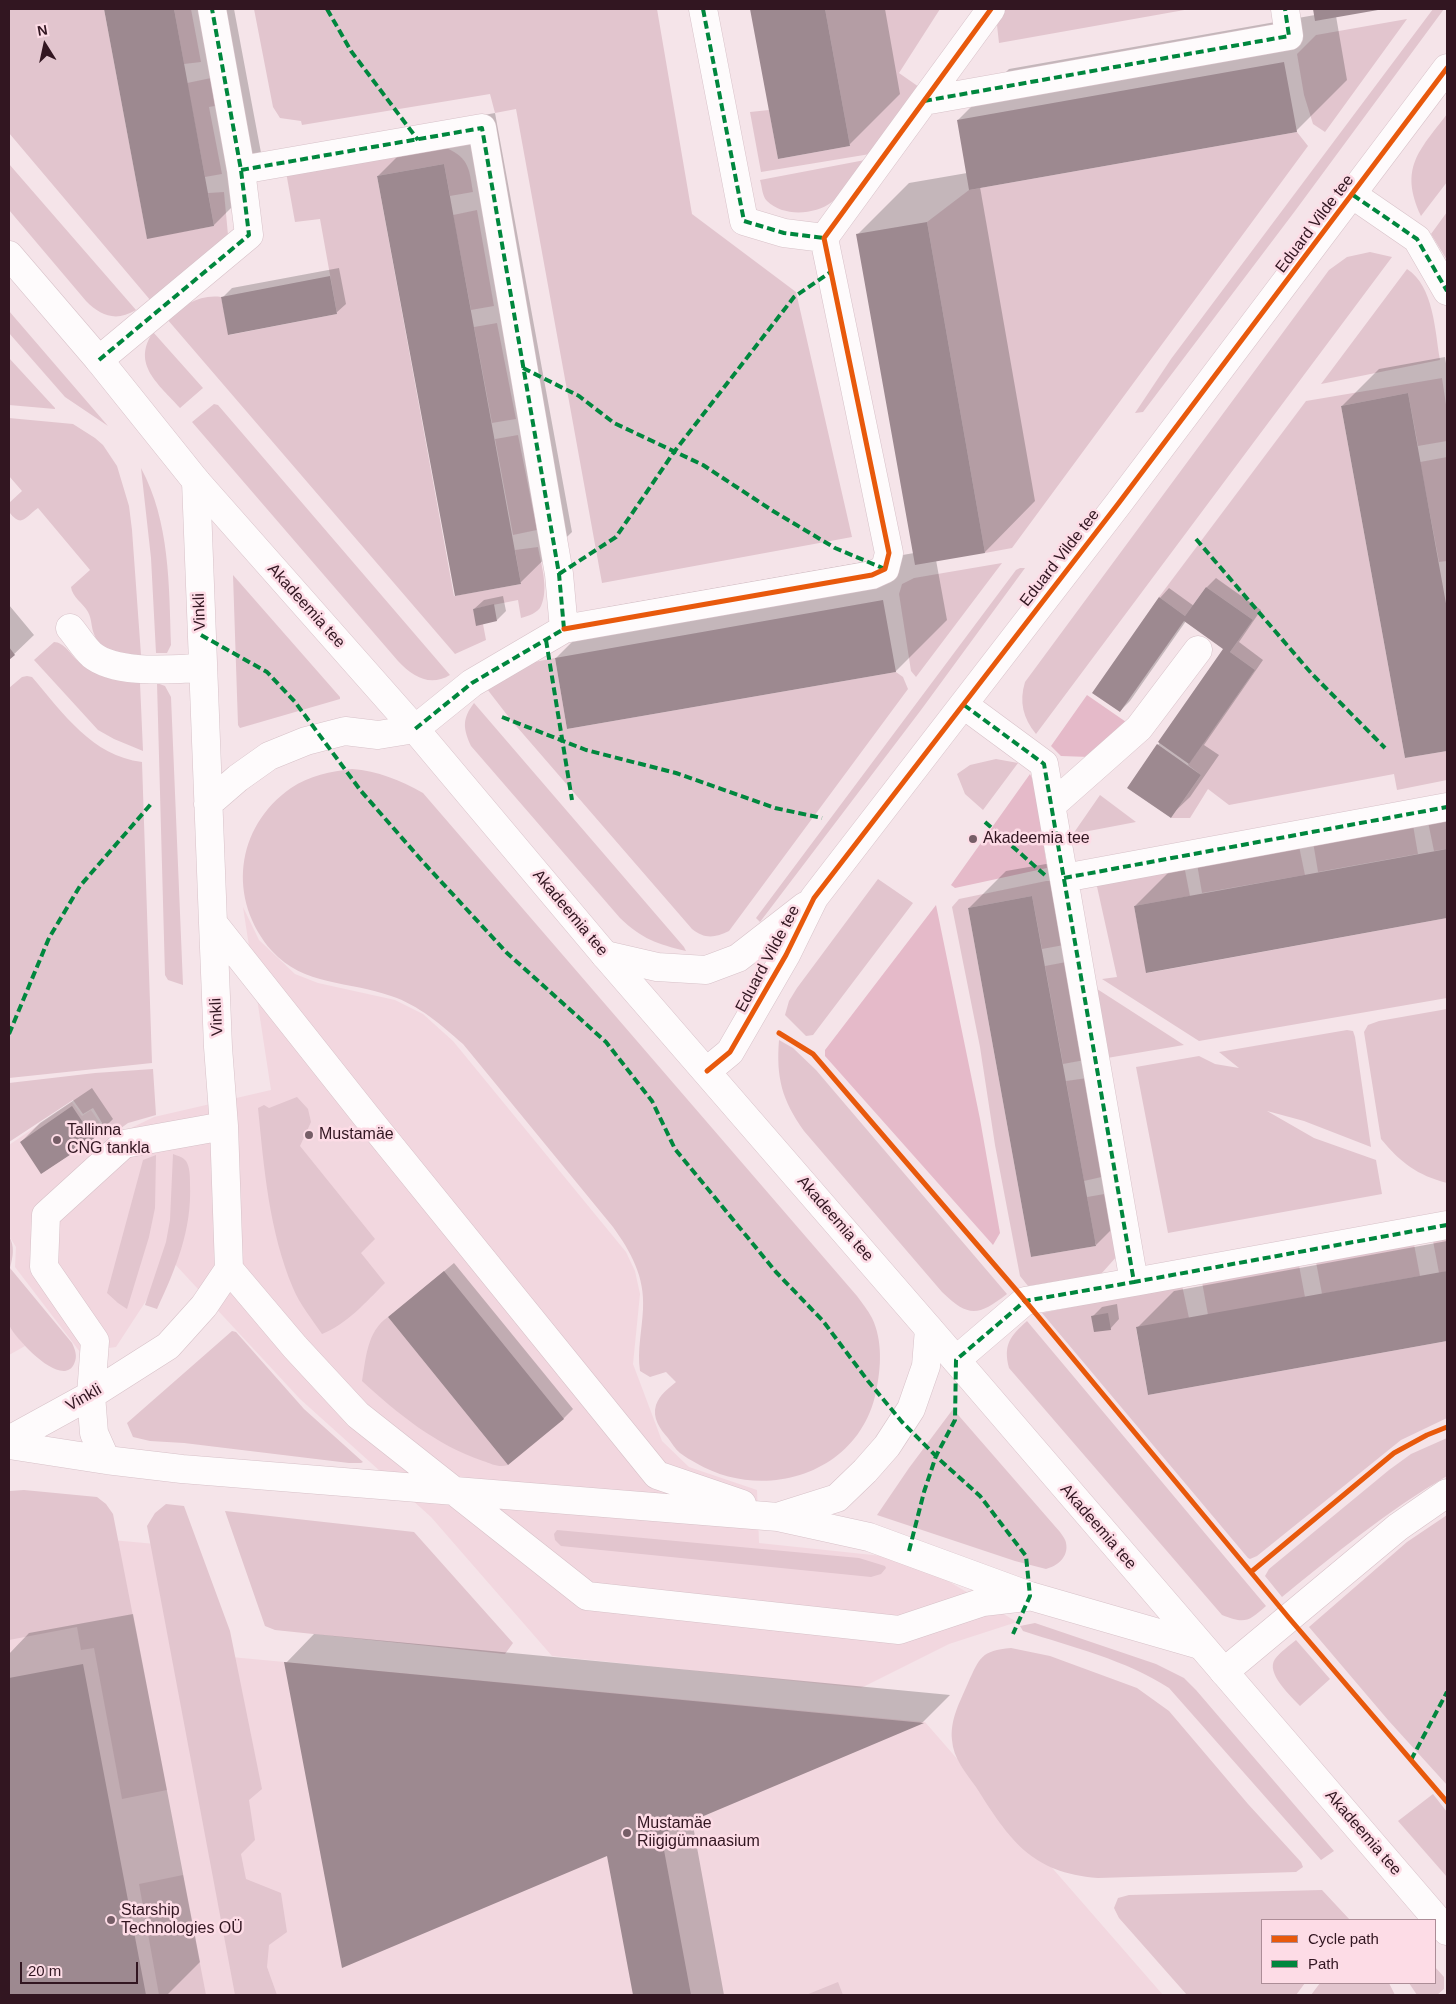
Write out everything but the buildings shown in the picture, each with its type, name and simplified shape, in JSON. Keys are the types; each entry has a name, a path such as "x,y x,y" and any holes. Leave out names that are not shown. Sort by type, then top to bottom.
{"street":[{"path":"99,360 249,235 241,170 212,9"},
{"path":"703,9 744,221 784,233 824,238"},
{"path":"208,804 238,778 269,756 306,741 345,731 378,735 415,729 472,683 564,629 872,575 886,569 889,554 824,238 991,9"},
{"path":"924,101 1289,36 1285,9"},
{"name":"Eduard Vilde tee","path":"707,1071 730,1052 739,1038 786,955 814,898 1353,195 1447,68"},
{"path":"241,170 482,128 559,574 564,629"},
{"path":"1353,195 1417,240 1447,291"},
{"name":"Akadeemia tee","path":"9,255 99,360 196,482 415,729 605,955 1447,1931"},
{"name":"Vinkli","path":"9,1440 91,1395 168,1346 204,1306 229,1269 224,1126 218,1048 196,482"},
{"path":"70,628 93,655 119,667 149,669 203,668"},
{"path":"1052,805 1139,728 1198,650"},
{"path":"964,704 1044,764 1134,1282"},
{"path":"1064,878 1447,807"},
{"path":"605,955 657,967 706,970 738,958 814,898"},
{"path":"213,923 657,1475 778,1517 869,1537 1030,1596 1200,1645"},
{"path":"106,1460 94,1433 91,1395 95,1341 44,1267 46,1215 124,1144 224,1126"},
{"path":"956,1360 1025,1301 1447,1225"},
{"path":"229,1269 295,1347 358,1414 453,1492 588,1596 899,1630 983,1602 1030,1596"},
{"path":"9,1445 188,1470 778,1517 837,1498 865,1472 887,1446 910,1409 923,1375 926,1366 929,1329"},
{"path":"1224,1672 1398,1526 1447,1493"}],"shaded area":[{"path":"9,9 104,9 147,238 214,226 208,193 224,192 228,235 151,301 9,133"},
{"path":"174,9 191,9 201,62 184,64"},
{"path":"254,9 657,9 692,214 796,292 852,537 602,583 516,109 495,113 490,94 302,125 301,121 280,118 273,107"},
{"path":"825,9 940,9 899,73 919,87 870,154 761,172 750,112 769,110 778,159 850,146"},
{"path":"1002,9 1190,9 999,43 997,25"},
{"path":"1433,9 1444,9 1295,211 1143,412 1135,413 1171,359"},
{"path":"1407,19 1325,132 1313,124 1304,95 1297,54 1316,35"},
{"path":"211,78 215,106 209,107 222,174 205,177 187,83"},
{"path":"1447,114 1447,182 1421,216 1412,185 1412,172 1421,150"},
{"path":"1297,132 1308,146 1012,548 985,553 927,222 969,190"},
{"path":"442,146 457,154 466,163 473,192 450,196 444,164 377,176 454,596 521,584 515,550 538,547 544,584 540,608 527,616 521,618 518,600 473,609 483,624 486,640 455,654 167,319 192,302 206,297 221,297 229,335 337,314 320,219 295,222 286,172"},
{"path":"865,160 836,199 817,210 790,212 782,210 767,201 763,194 760,180"},
{"path":"9,164 136,310 122,316 109,316 103,314 86,301 9,210"},
{"path":"477,210 494,306 471,310 453,215"},
{"path":"1447,212 1447,260 1431,234"},
{"path":"1370,252 1392,257 1036,734 1023,710 1022,696 1025,682 1329,270 1347,257"},
{"path":"1407,269 1423,286 1428,298 1432,310 1440,360 1321,384"},
{"path":"9,311 108,426 65,397 9,333"},
{"path":"497,323 516,419 492,423 474,327"},
{"path":"153,332 203,388 180,408 156,382 146,364 147,344"},
{"path":"9,358 55,408 55,409 9,405"},
{"path":"1442,378 1447,411 1447,441 1418,446 1408,393 1341,406 1405,758 1447,751 1447,780 1397,790 1394,774 1229,805 1208,789 1190,818 1171,818 1201,775 1188,765 1255,670 1230,652 1253,620 1206,587 1185,616 1159,597 1306,401"},
{"path":"214,404 218,405 450,675 436,680 422,679 410,672 398,661 192,422"},
{"path":"9,418 73,424 103,445 117,466 129,506 141,655 114,651 97,640 88,612 73,594 71,587 90,570 38,508 23,520 17,520 9,512 9,503 22,491 9,476"},
{"path":"518,435 537,530 513,535 495,439"},
{"path":"1447,457 1447,561 1439,562 1420,462"},
{"path":"141,468 151,489 163,532 170,600 171,645 167,653 156,653 151,558"},
{"path":"1002,563 916,677 911,671 899,594 902,584 914,578"},
{"path":"1025,568 921,710 760,922 756,918 1016,570"},
{"path":"233,575 340,699 240,728 238,725"},
{"path":"54,642 61,644 85,667 99,675 115,680 140,683 143,751 98,730 34,660"},
{"path":"555,658 567,729 896,672 903,677 908,689 729,931 719,935 705,936 692,929 511,720 487,689 524,664"},
{"path":"22,677 32,677 67,718 93,742 124,758 142,762 152,1063 9,1078 9,688"},
{"path":"157,683 165,686 171,697 183,985 168,980 165,975"},
{"path":"1087,695 1129,724 1089,757 1061,756 1051,746"},
{"path":"474,703 686,951 650,940 620,918 471,746 466,734 465,724 467,714"},
{"path":"996,759 1018,763 983,810 965,794 957,774 970,765"},
{"path":"352,769 389,777 423,793 867,1309 876,1327 879,1345 880,1364 876,1392 866,1420 850,1443 830,1461 805,1473 778,1480 750,1480 723,1475 696,1463 678,1451 660,1427 655,1414 656,1405 660,1398 676,1382 666,1372 650,1377 640,1371 639,1348 643,1309 642,1286 636,1265 613,1227 463,1044 429,1016 401,1000 375,991 312,977 298,971 272,951 258,931 248,910 243,887 244,865 249,843 258,823 272,804 291,788 305,780 320,775"},
{"path":"1030,774 1035,784 1047,868 955,888 951,885"},
{"path":"1100,795 1136,822 1073,834"},
{"path":"1447,818 1447,849 1434,851 1428,822"},
{"path":"1413,825 1418,854 1318,872 1313,842"},
{"path":"1299,846 1305,875 1202,893 1197,864"},
{"path":"1184,865 1190,896 1134,906 1147,973 1447,918 1447,998 1199,1041 1102,979 1117,977 1096,882"},
{"path":"878,879 913,903 813,1035 806,1036 785,1015 789,1001"},
{"path":"1051,881 1064,945 1042,949 1032,896 968,908 1031,1257 1096,1246 1087,1197 1110,1193 1118,1255 1101,1274 1028,1286 1020,1276 995,1145 980,1047 952,907 959,899"},
{"path":"936,905 980,1119 1000,1233 993,1245 825,1056 825,1050"},
{"path":"243,907 259,940 295,974 318,983 395,1000 423,1014 453,1041 626,1252 635,1271 640,1294 633,1364 662,1441 689,1467 757,1490 759,1543 911,1559 1017,1622 949,1644 861,1688 552,1656 431,1517 300,1399 172,1261 116,1347 80,1352 15,1267 16,1247 9,1236 9,1145 72,1102 82,1116 91,1110 110,1138 154,1117 271,1090"},
{"path":"1066,962 1085,1060 1063,1064 1045,966"},
{"path":"1094,987 1184,1045 1107,1058"},
{"path":"1447,1009 1447,1183 1436,1180 1410,1167 1381,1139 1364,1032 1368,1025 1379,1021"},
{"path":"1347,1030 1353,1031 1355,1037 1371,1147 1304,1121 1267,1111 1314,1138 1376,1160 1382,1194 1168,1233 1136,1067 1199,1056 1215,1064 1239,1068 1219,1052"},
{"path":"779,1040 793,1048 816,1070 1007,1294 988,1307 974,1311 959,1306 942,1292 796,1120 782,1088 778,1054"},
{"path":"153,1069 156,1115 128,1123 110,1136 93,1108 83,1114 73,1100 9,1142 9,1083 95,1073"},
{"path":"1087,1078 1106,1176 1084,1181 1066,1081"},
{"path":"297,1097 308,1109 311,1122 300,1146 375,1239 361,1253 385,1283 348,1318 322,1334 306,1312 293,1288 278,1244 269,1199 258,1108 264,1105 269,1108"},
{"path":"173,1154 183,1158 188,1166 190,1172 190,1201 181,1248 157,1309 145,1305 166,1242 170,1220"},
{"path":"156,1155 155,1208 149,1237 127,1309 107,1293 143,1160"},
{"path":"9,1236 13,1252 10,1268 72,1343 76,1358 74,1364 68,1370 60,1371 40,1360 21,1342 10,1327 8,1298"},
{"path":"1447,1238 1447,1271 1439,1273 1433,1241"},
{"path":"1414,1244 1420,1276 1322,1294 1316,1262"},
{"path":"1299,1265 1305,1297 1208,1315 1202,1282"},
{"path":"1182,1285 1189,1318 1136,1328 1148,1395 1447,1341 1447,1418 1401,1440 1257,1556 1248,1558 1042,1313"},
{"path":"388,1317 508,1465 499,1466 492,1464 449,1446 404,1417 362,1381 366,1354 372,1337 381,1323"},
{"path":"1027,1321 1266,1606 1255,1615 1246,1620 1236,1620 1222,1615 1009,1368 1007,1353 1009,1341"},
{"path":"9,1326 25,1346 9,1355"},
{"path":"232,1331 236,1332 304,1409 363,1462 349,1463 184,1443 150,1441 133,1437 127,1423"},
{"path":"953,1409 1063,1536 1066,1542 1066,1553 1054,1566 1046,1569 1015,1561 877,1515"},
{"path":"1447,1438 1447,1476 1383,1518 1282,1597 1265,1576 1269,1569 1389,1470 1411,1454"},
{"path":"24,1490 97,1497 106,1504 113,1514 167,1790 122,1799 94,1648 81,1650 77,1627 9,1640 9,1491"},
{"path":"166,1504 184,1506 230,1631 262,1789 249,1800 255,1840 241,1854 246,1879 281,1893 287,1932 269,1945 267,1967 277,1995 235,1995 147,1526 155,1513"},
{"path":"225,1511 414,1532 513,1643 505,1654 275,1630 265,1626"},
{"path":"1447,1515 1447,1785 1388,1720 1309,1627 1407,1542"},
{"path":"557,1530 859,1558 885,1566 886,1568 881,1574 871,1577 561,1546 555,1540 554,1534"},
{"name":"Mustamäe Riigigümnaasium","path":"12,1531 178,1546 199,1654 925,1722 1163,1995 9,1995 9,1533"},
{"path":"1035,1623 1156,1664 1184,1678 1334,1851 1321,1860 1169,1688 1117,1662 1023,1631 1020,1626"},
{"path":"1296,1640 1330,1679 1300,1706 1280,1684 1273,1671 1273,1665 1277,1656"},
{"path":"1011,1648 1050,1656 1137,1688 1169,1711 1248,1804 1301,1862 1303,1867 1296,1872 1098,1878 1075,1875 1055,1869 1039,1861 1024,1850 1011,1837 964,1771 957,1759 952,1740 956,1711 979,1661 993,1651"},
{"path":"1433,1794 1447,1812 1447,1877 1398,1821"},
{"path":"183,1875 206,1995 159,1995 139,1884"},
{"path":"1322,1890 1349,1919 1261,1919 1261,1984 1304,1984 1296,1995 1187,1995 1119,1918 1114,1908 1118,1898 1129,1895"},
{"path":"1436,1968 1444,1977 1444,1989 1437,1995 1417,1995 1410,1984 1436,1984"},
{"path":"838,1982 843,1995 806,1995"},
{"path":"1319,1984 1390,1984 1395,1995 1311,1995"}],"marked path":[{"path":"99,360 249,235 241,170 212,9"},
{"path":"327,9 351,51 418,140"},
{"path":"703,9 744,221 784,233 824,238"},
{"path":"924,101 1289,36 1285,9"},
{"path":"241,170 482,128 559,574 564,629 472,683 415,729"},
{"path":"1353,195 1417,239 1447,291"},
{"path":"559,574 616,537 674,452 794,297 832,271"},
{"path":"523,368 579,396 614,423 703,465 773,511 835,548 885,569"},
{"path":"1196,539 1311,673 1385,748"},
{"path":"201,635 267,672 295,702 361,791 423,862 507,953 606,1042 652,1101 675,1149 776,1272 823,1321 868,1381 902,1422 980,1496 1026,1556 1030,1596 1013,1634"},
{"path":"546,640 572,800"},
{"path":"964,705 1044,764 1134,1282 1447,1225"},
{"path":"502,717 586,750 676,773 775,808 822,818"},
{"path":"9,1034 49,938 80,886 151,804"},
{"path":"1064,878 1447,807"},
{"path":"985,822 1047,877"},
{"path":"909,1551 924,1492 936,1456 955,1420 956,1360 1025,1301 1134,1282"},
{"path":"1411,1760 1447,1692"}],"cycle path":[{"path":"564,629 872,575 885,569 889,553 824,238 991,9"},
{"path":"707,1071 730,1052 786,955 814,898 1118,504 1447,68"},
{"path":"779,1033 813,1054 1017,1291 1289,1618 1447,1802"},
{"path":"1251,1572 1394,1453 1427,1435 1447,1427"}],"place":[{"name":"Akadeemia tee","path":"973,839"},
{"name":"Mustamäe","path":"309,1135"},
{"name":"Tallinna CNG tankla","path":"57,1140"},
{"name":"Mustamäe Riigigümnaasium","path":"627,1833"},
{"name":"Starship Technologies OÜ","path":"111,1920"}]}
